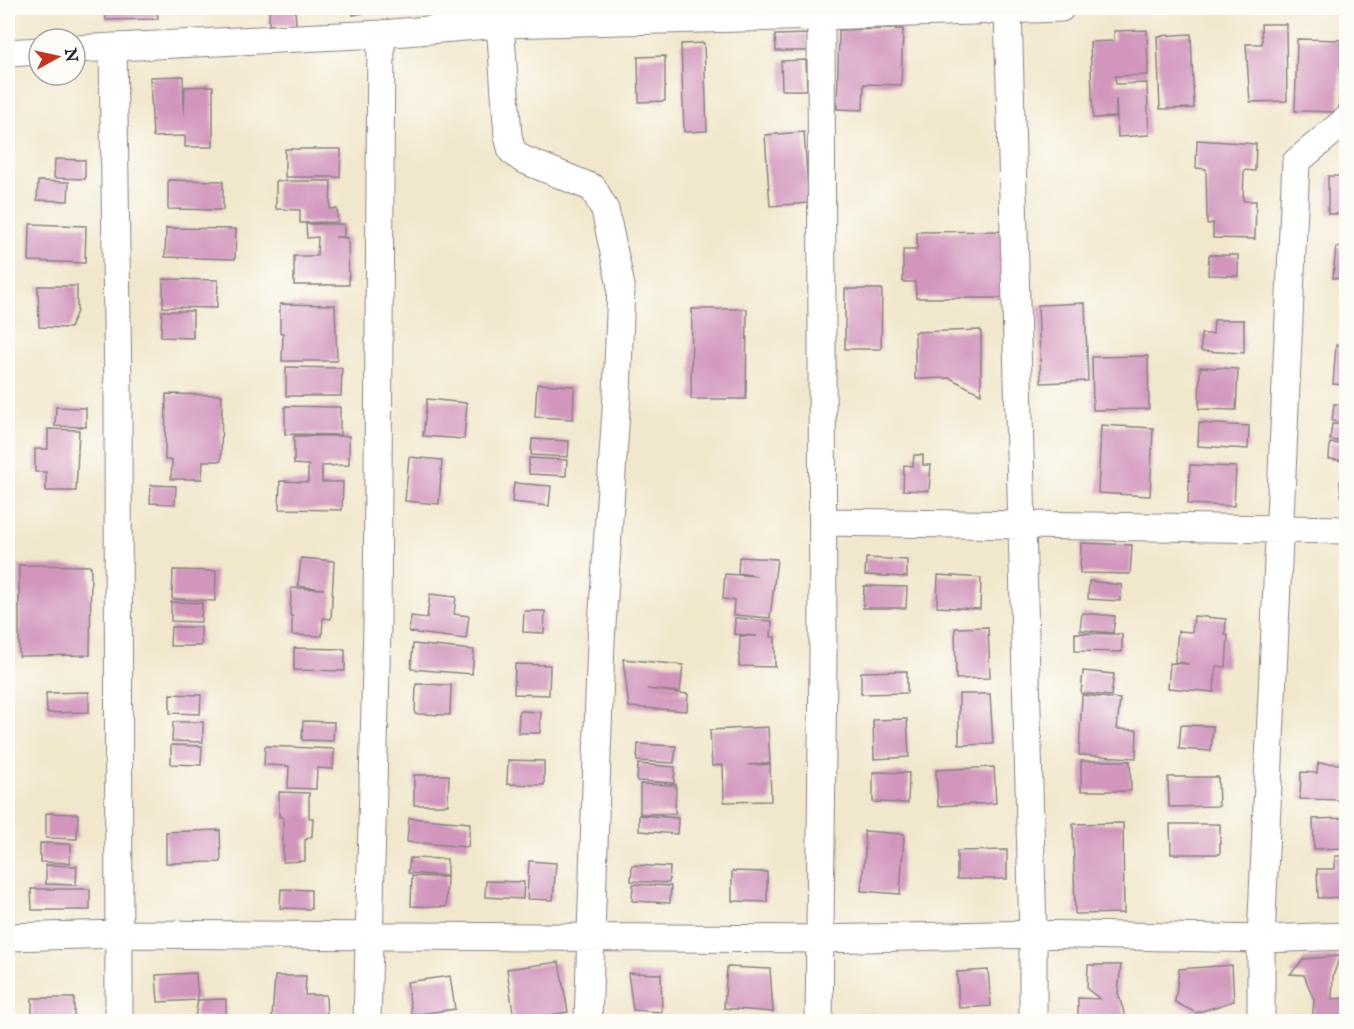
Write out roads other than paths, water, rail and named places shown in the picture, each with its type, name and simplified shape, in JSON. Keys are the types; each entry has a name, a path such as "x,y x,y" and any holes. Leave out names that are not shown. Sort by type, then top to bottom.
{"street":[{"path":"87,48 381,34 499,16 821,16 1060,8"},
{"path":"1008,9 1033,934 1033,1022"},
{"path":"499,16 508,136 512,151 522,159 593,188 605,210 621,286 617,395 601,641 588,1022"},
{"path":"819,1022 823,522 821,16"},
{"path":"367,1022 377,626 381,34"},
{"path":"113,47 118,389 119,1022"},
{"path":"8,53 27,52"},
{"path":"1261,1022 1261,939 1296,162 1347,120"},
{"path":"823,522 1022,526 1279,527 1347,530"},
{"path":"8,937 119,934 820,939 1033,934 1261,939 1347,936"}]}
